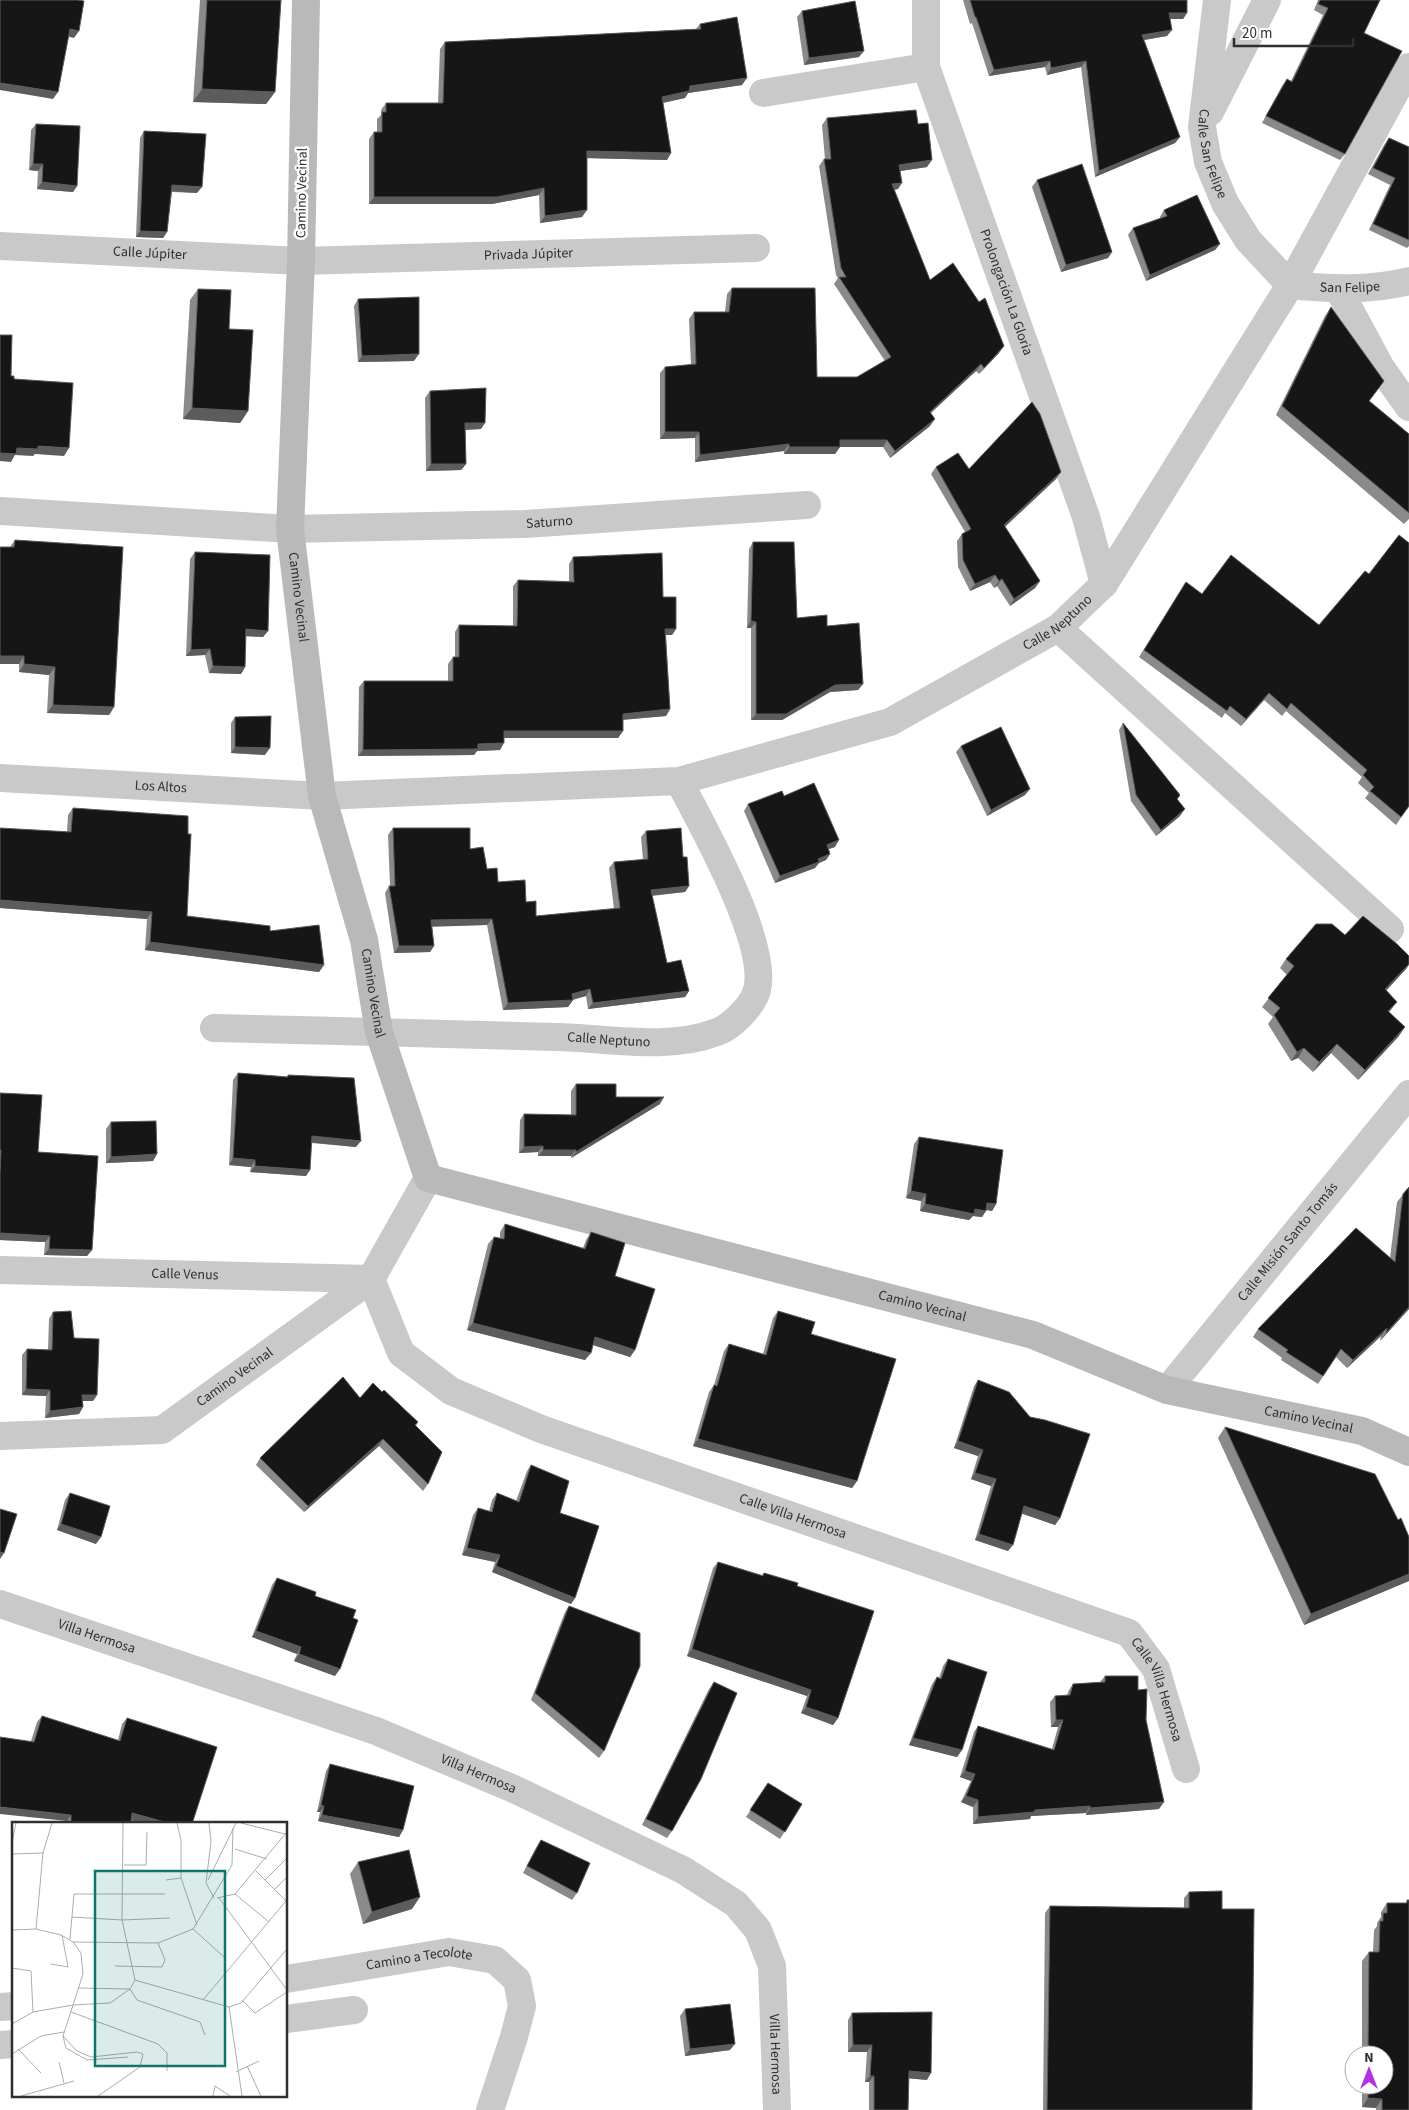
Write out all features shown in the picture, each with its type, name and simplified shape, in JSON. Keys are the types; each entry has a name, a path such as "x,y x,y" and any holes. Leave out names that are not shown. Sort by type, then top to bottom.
{"street":[{"name":"Camino Vecinal","path":"0,1436 162,1430 370,1279 428,1178 380,1032 364,940 322,796 290,529 300,261 306,0"},
{"name":"Prolongación La Gloria","path":"926,0 926,67 1086,517 1104,584"},
{"name":"Calle San Felipe","path":"1217,0 1202,127 1208,162 1225,203 1248,240 1290,285"},
{"path":"1202,127 1268,0"},
{"path":"763,93 926,67"},
{"name":"Calle Neptuno","path":"322,796 679,781 890,722 1058,628 1104,584 1290,285 1409,67"},
{"name":"Calle Júpiter","path":"0,246 300,261"},
{"name":"Privada Júpiter","path":"300,261 756,248"},
{"name":"San Felipe","path":"1290,285 1339,290 1386,286 1409,281"},
{"path":"1339,290 1381,368 1409,407"},
{"name":"Saturno","path":"0,511 290,529 524,524 807,505"},
{"path":"1058,628 1390,929"},
{"name":"Los Altos","path":"0,778 322,796"},
{"name":"Calle Neptuno","path":"214,1028 564,1037 668,1043 718,1032 742,1016 757,991 758,960 749,926 679,781"},
{"name":"Calle Misión Santo Tomás","path":"1168,1390 1409,1094"},
{"name":"Camino Vecinal","path":"428,1178 1033,1335 1168,1390 1362,1431 1409,1452"},
{"name":"Calle Venus","path":"0,1270 370,1279"},
{"name":"Calle Villa Hermosa","path":"370,1279 401,1352 451,1391 541,1429 1129,1633 1156,1669 1186,1769"},
{"name":"Villa Hermosa","path":"0,1604 376,1731 514,1789 683,1870 736,1904 758,1930 772,1966 777,2110"},
{"name":"Camino a Tecolote","path":"288,1979 449,1952 495,1960 517,1980 522,2006 490,2110"},
{"path":"288,2019 354,2010"}],"building":[{"path":"0,0 84,1 79,31 70,29 58,92 0,83"},
{"path":"207,0 281,0 275,92 202,89"},
{"path":"970,0 1187,0 1187,13 1169,13 1172,30 1142,35 1180,137 1099,171 1086,61 1051,68 1050,61 994,70"},
{"path":"1320,0 1380,0 1364,33 1402,51 1345,154 1266,116 1287,79 1292,82 1328,8 1318,4"},
{"path":"855,1 864,51 809,58 802,11"},
{"path":"737,17 747,78 690,86 689,91 662,97 671,153 587,151 587,210 545,216 544,188 497,197 374,197 374,132 382,132 382,112 386,112 386,103 443,103 445,42 701,29 700,24"},
{"path":"916,110 918,124 928,123 932,160 899,165 902,183 892,184 930,280 953,263 979,302 985,298 1004,346 984,368 981,364 930,412 935,419 895,451 887,440 840,440 840,447 789,447 789,444 700,455 699,432 665,432 665,367 696,364 694,312 729,312 732,288 815,288 817,377 857,377 891,357 839,277 846,277 841,268 824,159 831,159 827,118"},
{"path":"36,124 80,126 77,186 42,182 43,164 33,164"},
{"path":"144,131 206,134 202,187 172,185 167,232 140,231"},
{"path":"1389,138 1409,147 1409,240 1373,224 1395,178 1373,168"},
{"path":"1082,164 1112,252 1066,265 1037,180"},
{"path":"1197,195 1220,244 1150,275 1133,228 1167,216 1164,210"},
{"path":"198,289 231,290 229,329 253,330 248,411 192,408"},
{"path":"419,297 419,354 362,356 358,299"},
{"path":"1331,307 1384,381 1369,401 1409,434 1409,513 1282,406"},
{"path":"0,335 12,335 11,376 14,376 14,379 73,383 69,448 38,446 38,449 17,448 16,454 0,453"},
{"path":"486,388 485,423 465,423 466,464 431,464 430,391"},
{"path":"1032,402 1040,414 1061,472 1004,525 1040,581 1014,599 1002,579 999,581 995,575 975,584 963,560 962,534 971,529 936,467 958,453 969,469"},
{"path":"1399,535 1409,543 1409,806 1401,817 1370,791 1374,787 1363,775 1367,770 1291,703 1287,709 1269,693 1246,719 1230,706 1227,711 1144,650 1186,582 1202,594 1231,555 1319,625 1365,571 1369,574"},
{"path":"15,540 123,547 114,707 53,705 55,667 24,664 24,656 0,656 0,547 14,547"},
{"path":"753,542 794,542 797,618 827,615 827,626 859,623 863,684 835,685 786,714 756,714 756,622 751,621"},
{"path":"195,552 270,555 268,631 246,629 245,667 213,666 210,649 191,650"},
{"path":"662,553 663,597 676,597 676,629 665,629 670,709 623,714 623,731 504,731 504,743 478,744 478,749 363,750 364,681 453,681 453,657 459,657 459,625 517,626 518,580 574,582 573,557"},
{"path":"271,716 270,748 235,747 235,717"},
{"path":"1123,723 1180,795 1177,799 1185,809 1161,830 1136,795"},
{"path":"1001,727 1030,789 991,810 961,746"},
{"path":"814,783 839,840 827,845 830,854 818,859 819,862 780,876 748,804 782,791 784,796"},
{"path":"73,808 188,816 188,834 191,834 187,916 270,926 270,931 319,925 324,965 150,942 152,912 0,900 0,828 71,832"},
{"path":"393,828 470,828 470,849 483,847 487,869 497,868 498,882 525,880 526,902 536,901 536,916 620,908 614,862 648,859 646,831 681,828 683,857 687,857 689,886 651,890 667,963 681,960 689,991 593,1003 590,989 572,994 573,1000 508,1003 492,919 431,920 434,946 399,946 389,886 395,886"},
{"path":"1363,916 1409,956 1409,964 1385,989 1397,1002 1388,1011 1405,1027 1365,1070 1337,1044 1319,1062 1304,1048 1297,1052 1274,1015 1280,1008 1268,998 1294,966 1286,959 1316,924 1332,924 1345,935"},
{"path":"238,1073 288,1077 288,1075 354,1078 361,1141 312,1136 310,1170 255,1166 255,1160 233,1158"},
{"path":"576,1084 616,1084 616,1097 664,1097 576,1152 576,1150 543,1150 543,1146 524,1147 524,1114 576,1115"},
{"path":"0,1093 42,1095 38,1152 98,1156 92,1250 49,1249 50,1236 0,1233"},
{"path":"156,1121 157,1154 111,1157 111,1122"},
{"path":"919,1137 1003,1150 996,1204 987,1203 986,1211 975,1209 974,1214 925,1204 926,1194 911,1191"},
{"path":"1409,1187 1409,1307 1386,1333 1387,1328 1353,1360 1341,1349 1323,1376 1286,1352 1288,1350 1258,1329 1356,1228 1395,1262 1403,1194"},
{"path":"505,1224 585,1249 591,1232 625,1243 615,1276 655,1289 635,1350 595,1337 591,1353 473,1323 494,1237 504,1239"},
{"path":"71,1311 74,1338 99,1339 97,1395 82,1395 83,1407 50,1411 50,1390 26,1389 27,1349 52,1350 53,1312"},
{"path":"778,1311 815,1322 811,1334 896,1359 857,1481 698,1439 714,1385 717,1386 729,1344 766,1355"},
{"path":"343,1377 360,1398 373,1383 382,1392 384,1390 418,1422 415,1425 442,1452 428,1484 383,1439 308,1506 260,1458"},
{"path":"978,1380 1009,1392 1030,1417 1090,1434 1060,1518 1024,1506 1013,1545 979,1534 996,1479 975,1473 983,1450 958,1441"},
{"path":"1225,1427 1375,1474 1398,1520 1401,1518 1409,1537 1409,1574 1311,1614"},
{"path":"531,1465 569,1481 560,1513 599,1526 575,1598 496,1566 500,1555 467,1548 478,1508 492,1512 497,1493 519,1502"},
{"path":"70,1493 110,1506 101,1537 61,1524"},
{"path":"0,1509 17,1514 4,1553 0,1552"},
{"path":"718,1562 763,1576 764,1573 798,1583 797,1586 874,1611 838,1718 806,1707 811,1690 692,1649"},
{"path":"277,1578 316,1592 315,1596 356,1610 353,1618 358,1620 340,1669 299,1654 301,1647 256,1631"},
{"path":"569,1606 640,1633 640,1666 604,1751 535,1693"},
{"path":"948,1659 987,1672 962,1750 913,1738 937,1677 941,1679"},
{"path":"1105,1676 1138,1676 1138,1690 1147,1689 1146,1720 1164,1802 1035,1810 1034,1812 978,1817 978,1800 966,1796 975,1774 965,1771 978,1726 1054,1750 1063,1720 1056,1720 1055,1696 1070,1695 1073,1684 1105,1682"},
{"path":"714,1682 737,1693 701,1779 672,1831 646,1819"},
{"path":"42,1716 120,1741 127,1718 217,1747 193,1822 165,1822 132,1813 131,1822 71,1822 71,1815 0,1807 0,1737 34,1742"},
{"path":"330,1764 414,1786 403,1830 322,1815 324,1806 321,1805"},
{"path":"768,1783 802,1804 785,1832 750,1810"},
{"path":"541,1840 590,1863 577,1893 527,1866"},
{"path":"409,1850 420,1897 372,1912 358,1862"},
{"path":"1222,1891 1222,1909 1254,1909 1252,2110 1047,2110 1050,1906 1189,1908 1189,1892"},
{"path":"1407,1900 1409,1900 1409,2110 1382,2110 1382,2099 1368,2098 1368,2095 1394,2095 1394,2045 1368,2045 1369,1952 1379,1952 1380,1921 1383,1921 1383,1913 1387,1913 1387,1903 1407,1903"},
{"path":"730,2004 735,2044 690,2049 685,2009"},
{"path":"932,2012 931,2073 909,2071 908,2110 874,2110 874,2076 870,2076 872,2045 853,2045 852,2013"}]}
